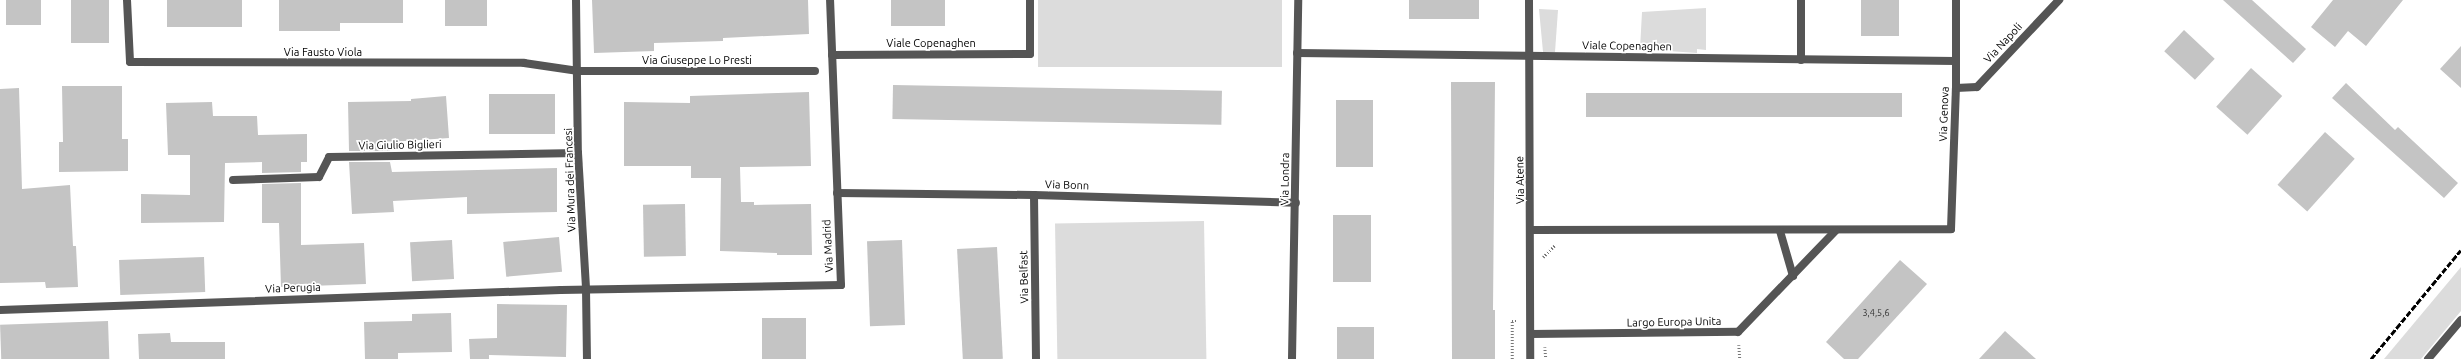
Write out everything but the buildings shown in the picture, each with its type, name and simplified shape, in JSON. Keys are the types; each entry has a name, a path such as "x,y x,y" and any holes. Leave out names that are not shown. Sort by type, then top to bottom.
{"street":[{"name":"Via Fausto Viola","path":"127,0 130,62 524,63 578,71"},
{"name":"Via Mura dei Francesi","path":"576,0 578,153 586,289 587,359"},
{"name":"Via Madrid","path":"586,289 841,285 830,0"},
{"name":"Viale Copenaghen","path":"832,55 1030,54 1030,0"},
{"name":"Via Londra","path":"1292,359 1296,202 1298,0"},
{"name":"Via Atene","path":"1529,0 1531,230 1530,359"},
{"path":"1801,0 1801,60"},
{"name":"Via Genova","path":"1836,230 1951,229 1956,88 1956,0"},
{"name":"Via Napoli","path":"1956,88 1977,87 2059,0"},
{"name":"Viale Copenaghen","path":"1297,52 1956,61"},
{"name":"Via Giuseppe Lo Presti","path":"578,71 815,71"},
{"name":"Via Giulio Biglieri","path":"233,180 319,177 329,157 578,153"},
{"name":"Via Bonn","path":"837,193 1034,195 1296,202"},
{"name":"Via Belfast","path":"1034,195 1036,359"},
{"path":"1531,230 1836,230"},
{"name":"Largo Europa Unita","path":"1531,334 1738,332 1836,230"},
{"path":"1780,231 1793,276"},
{"name":"Via Perugia","path":"0,310 586,289"},
{"path":"2428,359 2461,320"}],"path":[{"path":"1512,321 1512,359"}],"shaded area":[{"path":"1038,0 1282,0 1282,67 1038,67"},
{"path":"1706,8 1706,50 1697,49 1697,53 1640,49 1642,12"},
{"path":"1539,9 1558,10 1555,52 1543,52"},
{"path":"1204,221 1206,359 1057,359 1055,224"},
{"path":"2461,267 2461,311 2421,359 2384,359"}],"railway":[{"path":"2371,359 2461,250"}]}
